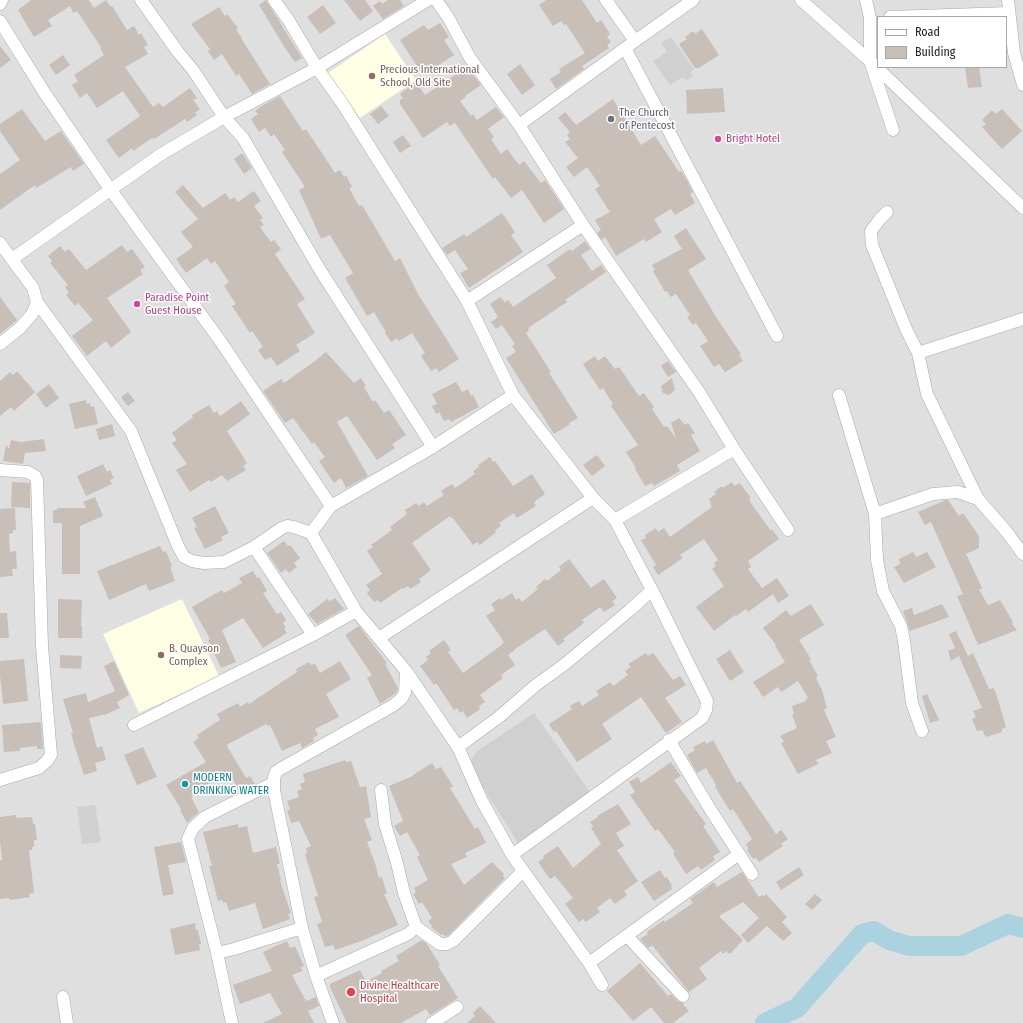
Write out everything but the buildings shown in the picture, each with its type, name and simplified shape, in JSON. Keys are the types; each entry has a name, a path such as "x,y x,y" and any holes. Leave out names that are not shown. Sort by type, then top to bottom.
{"street":[{"path":"0,4 2,0"},
{"path":"141,0 178,52 194,70 224,117 242,138 320,270 433,448"},
{"path":"274,0 289,21 317,68 342,103 467,301 513,395 593,498 615,520 652,590 707,701 706,710 702,718 669,740 512,855"},
{"path":"12,258 160,155 224,117 317,68 428,0"},
{"path":"436,0 448,17 470,58 519,126 583,225 699,392 734,449 788,530"},
{"path":"606,0 630,44 777,336"},
{"path":"519,126 630,44 693,0"},
{"path":"801,0 877,68"},
{"path":"866,0 874,18 870,61 893,130"},
{"path":"1008,0 1014,53 1023,86"},
{"path":"920,16 1009,13"},
{"path":"0,21 44,92 110,189 221,342 331,506"},
{"path":"877,68 1023,208"},
{"path":"887,212 871,231 872,245 906,329 918,353 927,394 978,499 1006,531 1023,554"},
{"path":"467,301 583,225"},
{"path":"0,243 33,288 38,302 131,431 178,546 184,557 192,561 215,563 224,562 254,548 287,526 294,526 311,533 356,611 406,671 458,747 482,801 512,855 589,963 602,985"},
{"path":"0,344 20,328 33,313 38,302"},
{"path":"918,353 1023,319"},
{"path":"839,394 875,514 877,560 883,591 901,626 912,703 922,730"},
{"path":"311,533 331,506 433,448 513,395"},
{"path":"615,520 734,449"},
{"path":"0,470 28,472 35,476 37,480 42,646 51,755 39,768 0,780"},
{"path":"875,514 933,494 958,492 978,499"},
{"path":"379,638 593,498"},
{"path":"254,548 313,635"},
{"path":"458,747 566,664 652,590"},
{"path":"134,725 313,635 356,611"},
{"path":"333,1023 316,976 302,928 273,783 276,772 402,698 405,692 406,671"},
{"path":"669,740 710,809 752,874"},
{"path":"232,1023 217,952 188,839 198,823 205,817 273,783"},
{"path":"381,790 385,824 397,863 404,893 416,927 440,944 447,944 452,941 523,871"},
{"path":"589,963 739,854"},
{"path":"316,976 408,934 416,927"},
{"path":"217,952 234,949 302,928"},
{"path":"627,936 683,996"},
{"path":"63,997 67,1023"},
{"path":"432,1023 457,1007"}],"shaded area":[{"path":"0,0 1023,0 1023,1023 0,1023"},
{"name":"Precious International School, Old Site","path":"385,34 416,80 360,118 328,73"},
{"path":"671,37 694,69 691,72 693,76 686,81 683,77 670,85 653,61 667,52 661,43"},
{"name":"B. Quayson Complex","path":"182,599 219,676 139,713 103,634"},
{"path":"534,713 590,792 518,843 469,765 476,752"},
{"path":"95,805 101,842 82,844 77,807"}],"waterway":[{"path":"765,1023 797,1008 862,934 874,931 889,940 909,946 961,946 1008,924 1023,928"}],"place":[{"name":"Precious International School, Old Site","path":"372,76"},
{"name":"The Church of Pentecost","path":"611,119"},
{"name":"Bright Hotel","path":"718,139"},
{"name":"Paradise Point Guest House","path":"137,304"},
{"name":"B. Quayson Complex","path":"161,655"},
{"name":"MODERN DRINKING WATER","path":"185,784"},
{"name":"Divine Healthcare Hospital","path":"351,992"}]}
